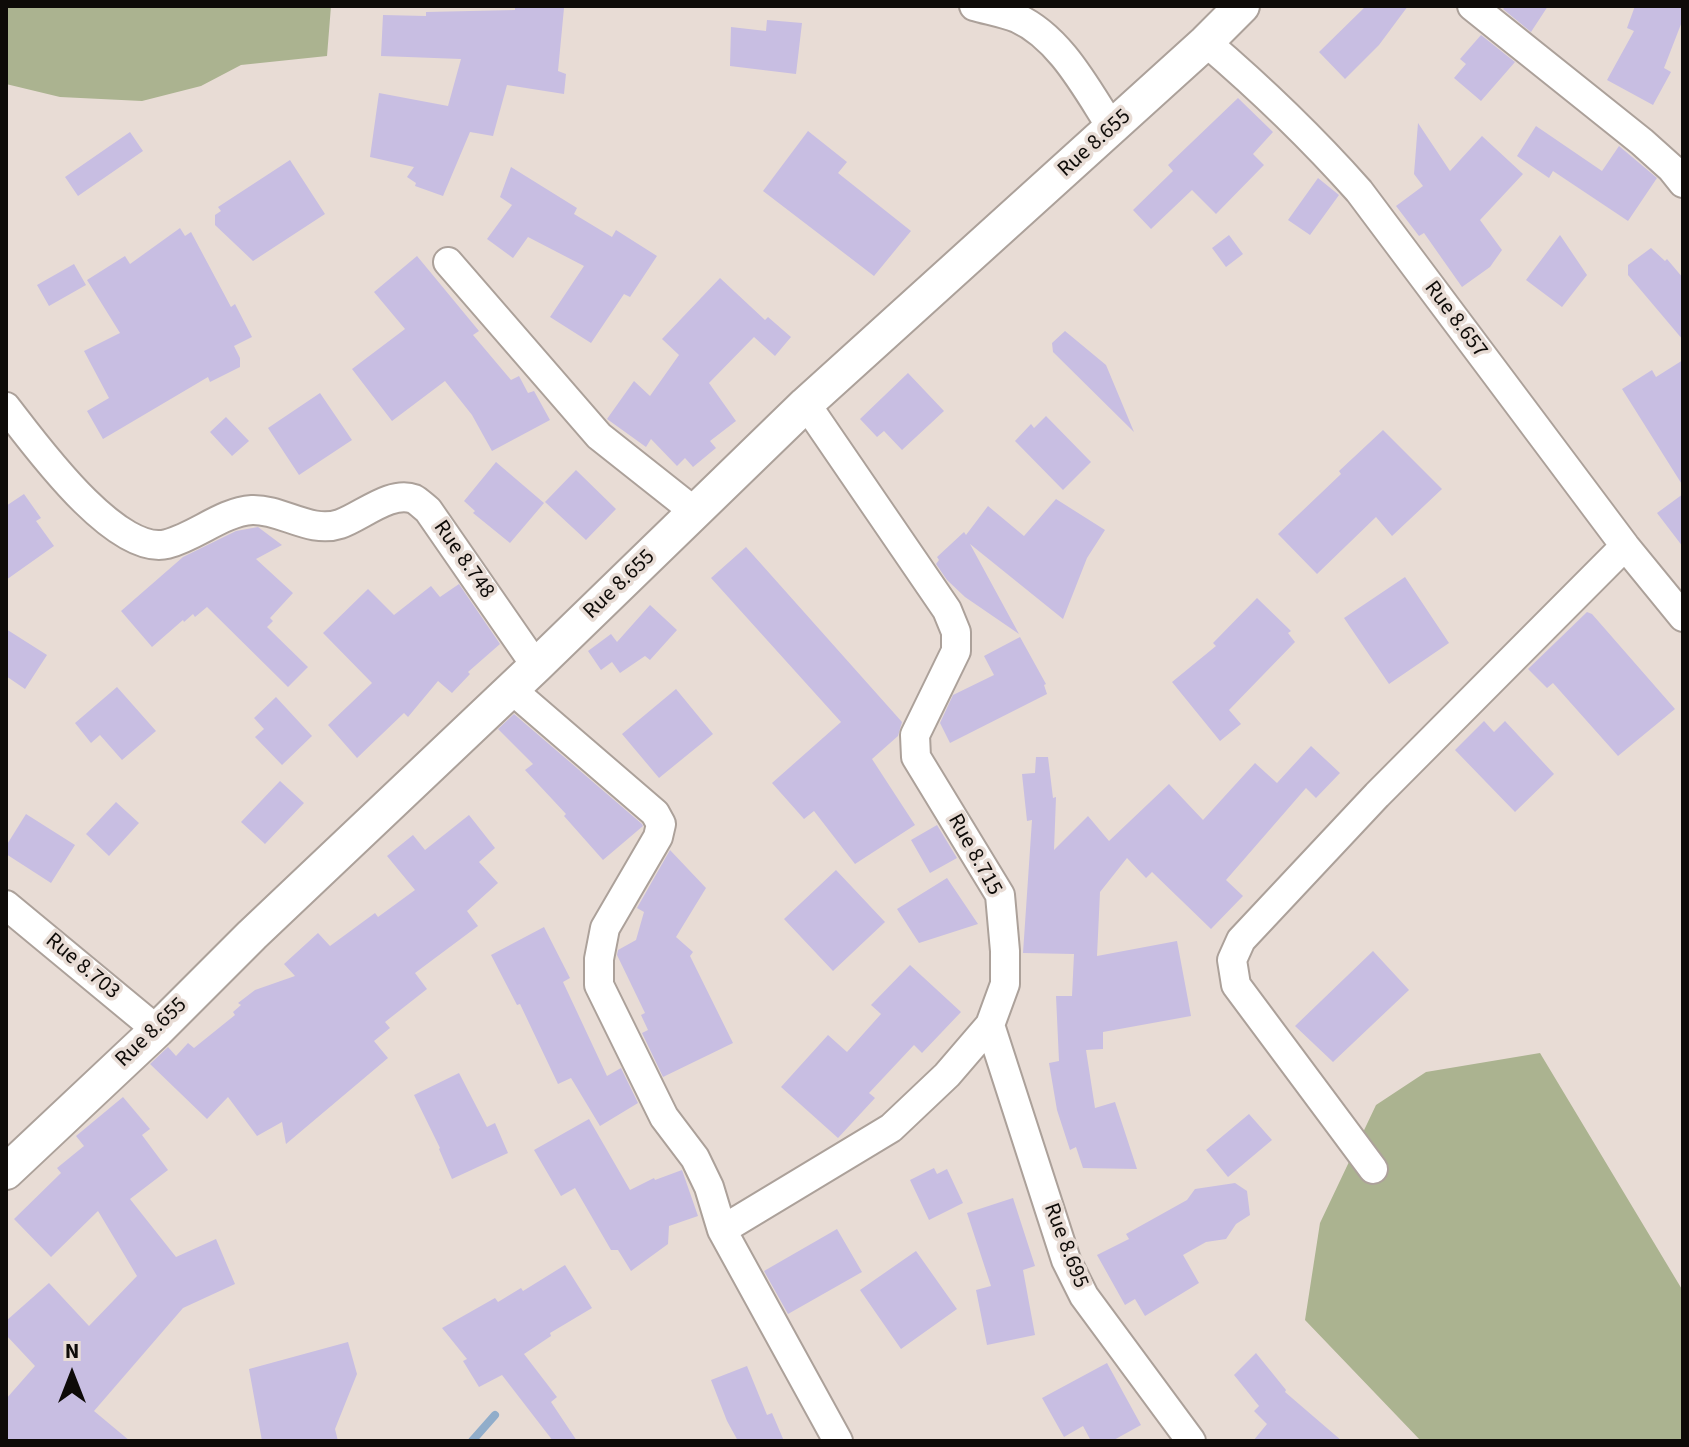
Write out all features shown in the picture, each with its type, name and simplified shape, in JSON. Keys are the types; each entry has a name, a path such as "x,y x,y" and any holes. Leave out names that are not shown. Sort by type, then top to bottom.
{"street":[{"path":"974,6 1018,19 1049,40 1072,68 1112,128"},
{"name":"Rue 8.655","path":"6,1172 806,404 1112,128 1242,6"},
{"path":"1472,6 1642,142 1683,183"},
{"name":"Rue 8.657","path":"1206,42 1261,89 1359,191 1625,546 1683,617"},
{"path":"448,262 599,436 695,512"},
{"name":"Rue 8.715","path":"722,1230 891,1128 947,1075 990,1025 1005,984 1000,895 916,757 915,735 956,651 956,632 947,610 806,404"},
{"name":"Rue 8.748","path":"6,407 98,516 133,538 164,545 197,533 235,512 255,510 330,527 350,521 394,499 413,499 428,510 536,666"},
{"path":"1373,1169 1236,985 1232,960 1241,940 1377,795 1625,546"},
{"path":"511,689 655,813 661,824 658,837 605,928 599,959 599,985 664,1117 695,1158 709,1187 722,1230 838,1441"},
{"name":"Rue 8.703","path":"6,905 157,1030"},
{"name":"Rue 8.695","path":"990,1025 1066,1260 1084,1296 1191,1441"}],"green space":[{"path":"6,6 331,6 327,56 241,65 201,86 142,101 60,97 6,84"},
{"path":"1540,1053 1683,1291 1683,1441 1421,1441 1305,1320 1320,1223 1376,1105 1426,1072"}],"building":[{"path":"515,6 564,8 558,71 566,74 564,94 507,85 493,136 470,132 443,196 415,186 416,183 407,177 414,167 370,157 379,93 448,106 461,59 381,56 383,15 426,16 426,12 515,10"},
{"path":"1366,6 1408,6 1379,45 1345,79 1319,52"},
{"path":"1506,6 1548,6 1531,32 1503,9"},
{"path":"1635,6 1683,6 1683,19 1664,68 1671,72 1653,105 1607,80 1634,31 1627,28"},
{"path":"767,20 802,23 796,74 730,66 731,27 766,31"},
{"path":"1481,35 1515,62 1481,101 1454,78 1466,64 1460,59"},
{"path":"1238,98 1273,132 1253,154 1264,165 1216,214 1192,190 1151,229 1133,210 1173,171 1168,165"},
{"path":"1418,123 1450,171 1482,136 1523,174 1480,220 1502,250 1490,267 1462,287 1424,233 1419,236 1396,206 1423,186 1414,174"},
{"path":"1536,126 1602,171 1619,146 1657,178 1628,221 1553,171 1549,178 1517,156"},
{"path":"808,131 847,162 838,173 911,231 874,276 763,191"},
{"path":"130,132 143,151 78,196 65,177"},
{"path":"290,160 325,214 253,261 215,225 215,215 221,211 218,207"},
{"path":"511,167 577,208 574,214 612,237 616,230 657,256 630,297 624,294 591,343 550,317 584,266 528,237 513,258 487,239 512,205 500,197"},
{"path":"1318,178 1339,195 1310,235 1288,220"},
{"path":"180,228 185,236 191,232 231,307 235,304 252,337 234,346 240,358 240,367 210,382 208,377 103,439 87,411 109,398 84,351 120,333 87,280 125,256 130,264"},
{"path":"1229,235 1243,254 1226,267 1212,248"},
{"path":"1560,235 1587,275 1562,307 1526,280"},
{"path":"1651,248 1665,261 1667,259 1683,278 1683,340 1628,275 1628,265"},
{"path":"417,256 479,331 473,335 511,380 519,376 528,393 534,391 550,420 492,451 472,415 445,381 392,421 352,369 405,329 374,292"},
{"path":"74,264 86,285 49,306 37,285"},
{"path":"720,278 765,320 768,317 791,337 775,356 754,337 709,383 736,421 710,441 716,448 693,467 685,458 677,466 651,439 646,447 607,419 634,381 650,396 679,355 662,339"},
{"path":"1065,331 1106,365 1134,432 1053,352 1052,343"},
{"path":"1683,360 1683,486 1622,389 1652,370 1656,377"},
{"path":"908,373 944,411 902,450 884,431 877,437 860,419"},
{"path":"320,393 352,440 299,475 268,428"},
{"path":"1046,416 1091,462 1063,490 1015,441 1031,424 1034,428"},
{"path":"226,417 249,441 232,456 210,432"},
{"path":"1383,430 1442,489 1392,536 1376,517 1317,574 1278,534"},
{"path":"496,462 544,503 510,543 473,513 475,511 464,501"},
{"path":"576,470 616,509 586,540 545,502"},
{"path":"24,494 41,518 36,521 54,546 6,580 6,506"},
{"path":"1683,494 1683,547 1657,513"},
{"path":"1056,499 1105,530 1087,558 1063,619 970,544 1019,634 965,597 947,580 936,564 939,560 937,557 964,532 966,535 988,506 1024,536"},
{"path":"258,527 282,545 256,559 293,593 270,618 273,621 267,627 308,667 288,687 207,607 195,617 193,614 183,620 152,647 121,611 183,557 236,531"},
{"path":"746,547 902,722 898,736 872,759 915,825 855,864 814,811 804,819 772,783 841,722 711,578"},
{"path":"1405,577 1449,643 1389,684 1344,618"},
{"path":"459,584 500,644 468,672 470,674 452,693 438,681 408,717 404,713 357,758 328,725 372,683 323,633 368,589 394,615 431,586 440,597"},
{"path":"1257,598 1291,631 1288,633 1295,642 1229,710 1241,724 1220,741 1172,682 1216,646 1213,643"},
{"path":"650,605 677,630 650,660 645,656 620,673 612,662 601,670 588,651 611,634 617,642"},
{"path":"1587,612 1675,709 1618,756 1553,683 1547,688 1528,669"},
{"path":"6,629 47,655 25,689 6,676"},
{"path":"1020,637 1046,684 1047,694 950,743 940,723 953,695 994,675 984,656"},
{"path":"117,687 156,731 122,760 100,735 91,743 75,723"},
{"path":"676,689 713,734 659,778 622,734"},
{"path":"276,697 312,736 282,765 255,737 264,729 254,718"},
{"path":"514,714 642,824 603,860 525,770 533,764 498,729"},
{"path":"1484,721 1494,732 1505,721 1554,774 1515,812 1455,750"},
{"path":"1311,746 1340,773 1316,798 1306,788 1226,880 1243,896 1211,929 1152,872 1146,878 1127,858 1100,892 1097,956 1177,941 1191,1016 1103,1032 1103,1049 1086,1050 1095,1108 1115,1102 1137,1169 1083,1168 1076,1147 1070,1150 1057,1110 1049,1063 1059,1061 1056,996 1072,996 1074,954 1023,953 1032,820 1027,821 1022,774 1035,773 1036,757 1048,757 1053,798 1056,797 1054,850 1088,816 1109,841 1169,784 1203,820 1255,763 1277,783"},
{"path":"280,781 304,803 265,844 241,822"},
{"path":"116,802 139,823 109,856 86,834"},
{"path":"26,814 75,845 51,883 6,854 6,846"},
{"path":"469,815 495,848 479,862 498,883 467,911 478,926 415,973 427,989 385,1022 390,1028 374,1041 388,1058 286,1144 282,1122 257,1136 228,1097 207,1119 150,1064 168,1047 176,1056 188,1043 194,1048 235,1015 233,1012 241,1005 238,1003 255,990 295,976 284,964 318,933 330,946 375,913 378,917 415,890 387,856 413,835 425,850"},
{"path":"937,825 957,858 930,873 911,840"},
{"path":"670,850 706,888 676,937 693,952 690,956 733,1043 663,1077 642,1033 648,1030 641,1015 645,1013 617,955 618,950 636,940 644,912 637,908"},
{"path":"836,870 885,922 833,971 784,919"},
{"path":"947,878 978,924 919,943 897,909"},
{"path":"544,927 570,978 563,982 607,1076 621,1068 638,1103 600,1126 571,1078 558,1084 520,1004 517,1005 491,955"},
{"path":"1373,951 1409,990 1333,1062 1295,1026"},
{"path":"910,965 961,1012 922,1053 914,1045 869,1093 875,1098 838,1138 781,1087 828,1035 847,1052 881,1014 871,1005"},
{"path":"459,1073 487,1127 495,1123 508,1153 452,1179 414,1095"},
{"path":"123,1097 150,1129 142,1135 168,1170 130,1199 176,1257 216,1239 235,1284 183,1308 94,1411 130,1441 6,1441 6,1399 35,1366 6,1335 6,1321 49,1283 89,1326 137,1276 98,1211 51,1257 14,1219 61,1173 57,1168 84,1146 76,1136"},
{"path":"1249,1114 1272,1140 1228,1177 1206,1150"},
{"path":"589,1119 630,1190 654,1178 682,1170 698,1216 669,1226 668,1244 631,1271 618,1250 611,1250 575,1188 561,1196 534,1150"},
{"path":"934,1168 937,1174 947,1169 963,1203 929,1220 910,1180"},
{"path":"1235,1183 1247,1191 1250,1215 1236,1224 1226,1239 1206,1242 1183,1255 1199,1283 1145,1316 1135,1299 1125,1305 1097,1255 1129,1239 1126,1234 1187,1200 1195,1189"},
{"path":"1013,1198 1035,1266 1023,1270 1035,1335 987,1345 976,1290 991,1286 967,1213"},
{"path":"837,1229 862,1272 788,1314 764,1271"},
{"path":"916,1251 957,1309 901,1349 860,1290"},
{"path":"565,1265 592,1308 550,1333 551,1336 524,1354 557,1397 551,1402 577,1441 553,1441 502,1375 479,1387 463,1361 467,1359 442,1328 495,1298 498,1302 521,1288 523,1291"},
{"path":"348,1342 357,1374 335,1429 338,1441 262,1441 249,1369"},
{"path":"1256,1353 1285,1392 1342,1441 1253,1441 1267,1424 1254,1411 1259,1406 1234,1375"},
{"path":"1107,1363 1141,1425 1112,1441 1091,1441 1083,1426 1064,1437 1042,1398"},
{"path":"747,1366 767,1415 772,1413 784,1441 738,1441 727,1421 711,1380"}],"waterway":[{"path":"472,1441 495,1415"}]}
